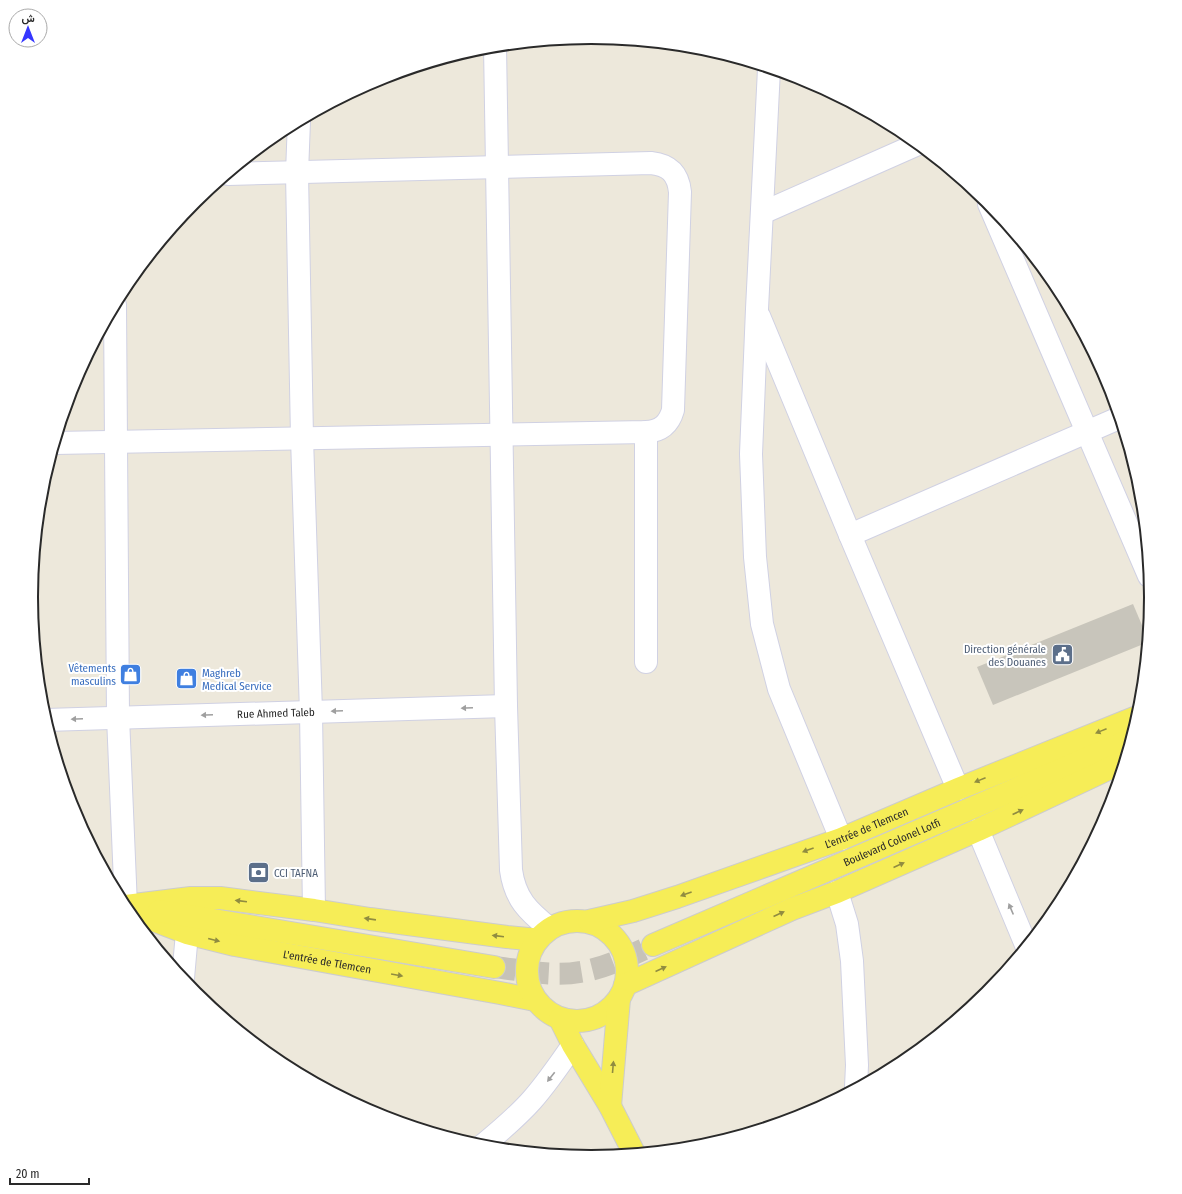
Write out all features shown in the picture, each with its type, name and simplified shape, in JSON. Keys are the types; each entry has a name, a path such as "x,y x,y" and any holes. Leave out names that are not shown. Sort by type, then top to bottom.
{"main road":[{"name":"L'entrée de Tlemcen","path":"589,921 633,911 677,897 841,839 958,789 1130,720"},
{"name":"Boulevard Colonel Lotfi","path":"653,945 1124,742"},
{"path":"543,934 530,950 526,963 526,976 529,988 535,1000 550,1014 560,1019 576,1021 593,1019 608,1011 622,992 792,908 837,892 978,830 1118,764"},
{"path":"132,905 191,898 220,898 528,939 543,934 561,923 575,920 589,921 604,928 616,939 624,953 628,969 622,992 610,1106"},
{"name":"L'entrée de Tlemcen","path":"133,907 494,967"},
{"name":"L'entrée de Tlemcen","path":"136,912 153,920 187,933 235,945 535,1000"},
{"path":"560,1019 573,1045 610,1106 632,1148"}],"street":[{"path":"495,53 506,706 512,882 517,894 531,913 543,934"},
{"path":"769,73 756,309 752,454 755,557 762,624 779,689 841,839"},
{"path":"299,128 297,173 302,438 314,910"},
{"path":"762,213 912,147"},
{"path":"60,443 646,432 658,430 668,422 673,410 680,192 679,183 675,174 668,168 660,164 651,163 235,174"},
{"path":"996,221 1143,562"},
{"path":"756,309 958,789"},
{"path":"115,315 118,717 125,893"},
{"path":"850,535 1115,420"},
{"path":"646,432 646,662"},
{"name":"Rue Ahmed Taleb","path":"52,720 506,706"},
{"path":"978,830 1024,941"},
{"path":"837,892 847,924 852,961 857,1065 856,1082"},
{"path":"184,971 187,933"},
{"path":"489,1140 504,1128 532,1100 555,1072 573,1045"}],"building":[{"name":"Direction générale des Douanes","path":"1133,604 1143,628 1142,645 993,705 977,667"}],"tunnel":[{"path":"494,967 559,974 580,972 608,965 653,945"}],"place":[{"name":"Direction générale des Douanes","path":"1062,655"},
{"name":"Vêtements masculins","path":"131,674"},
{"name":"Maghreb Medical Service","path":"187,679"},
{"name":"CCI TAFNA","path":"259,873"}]}
